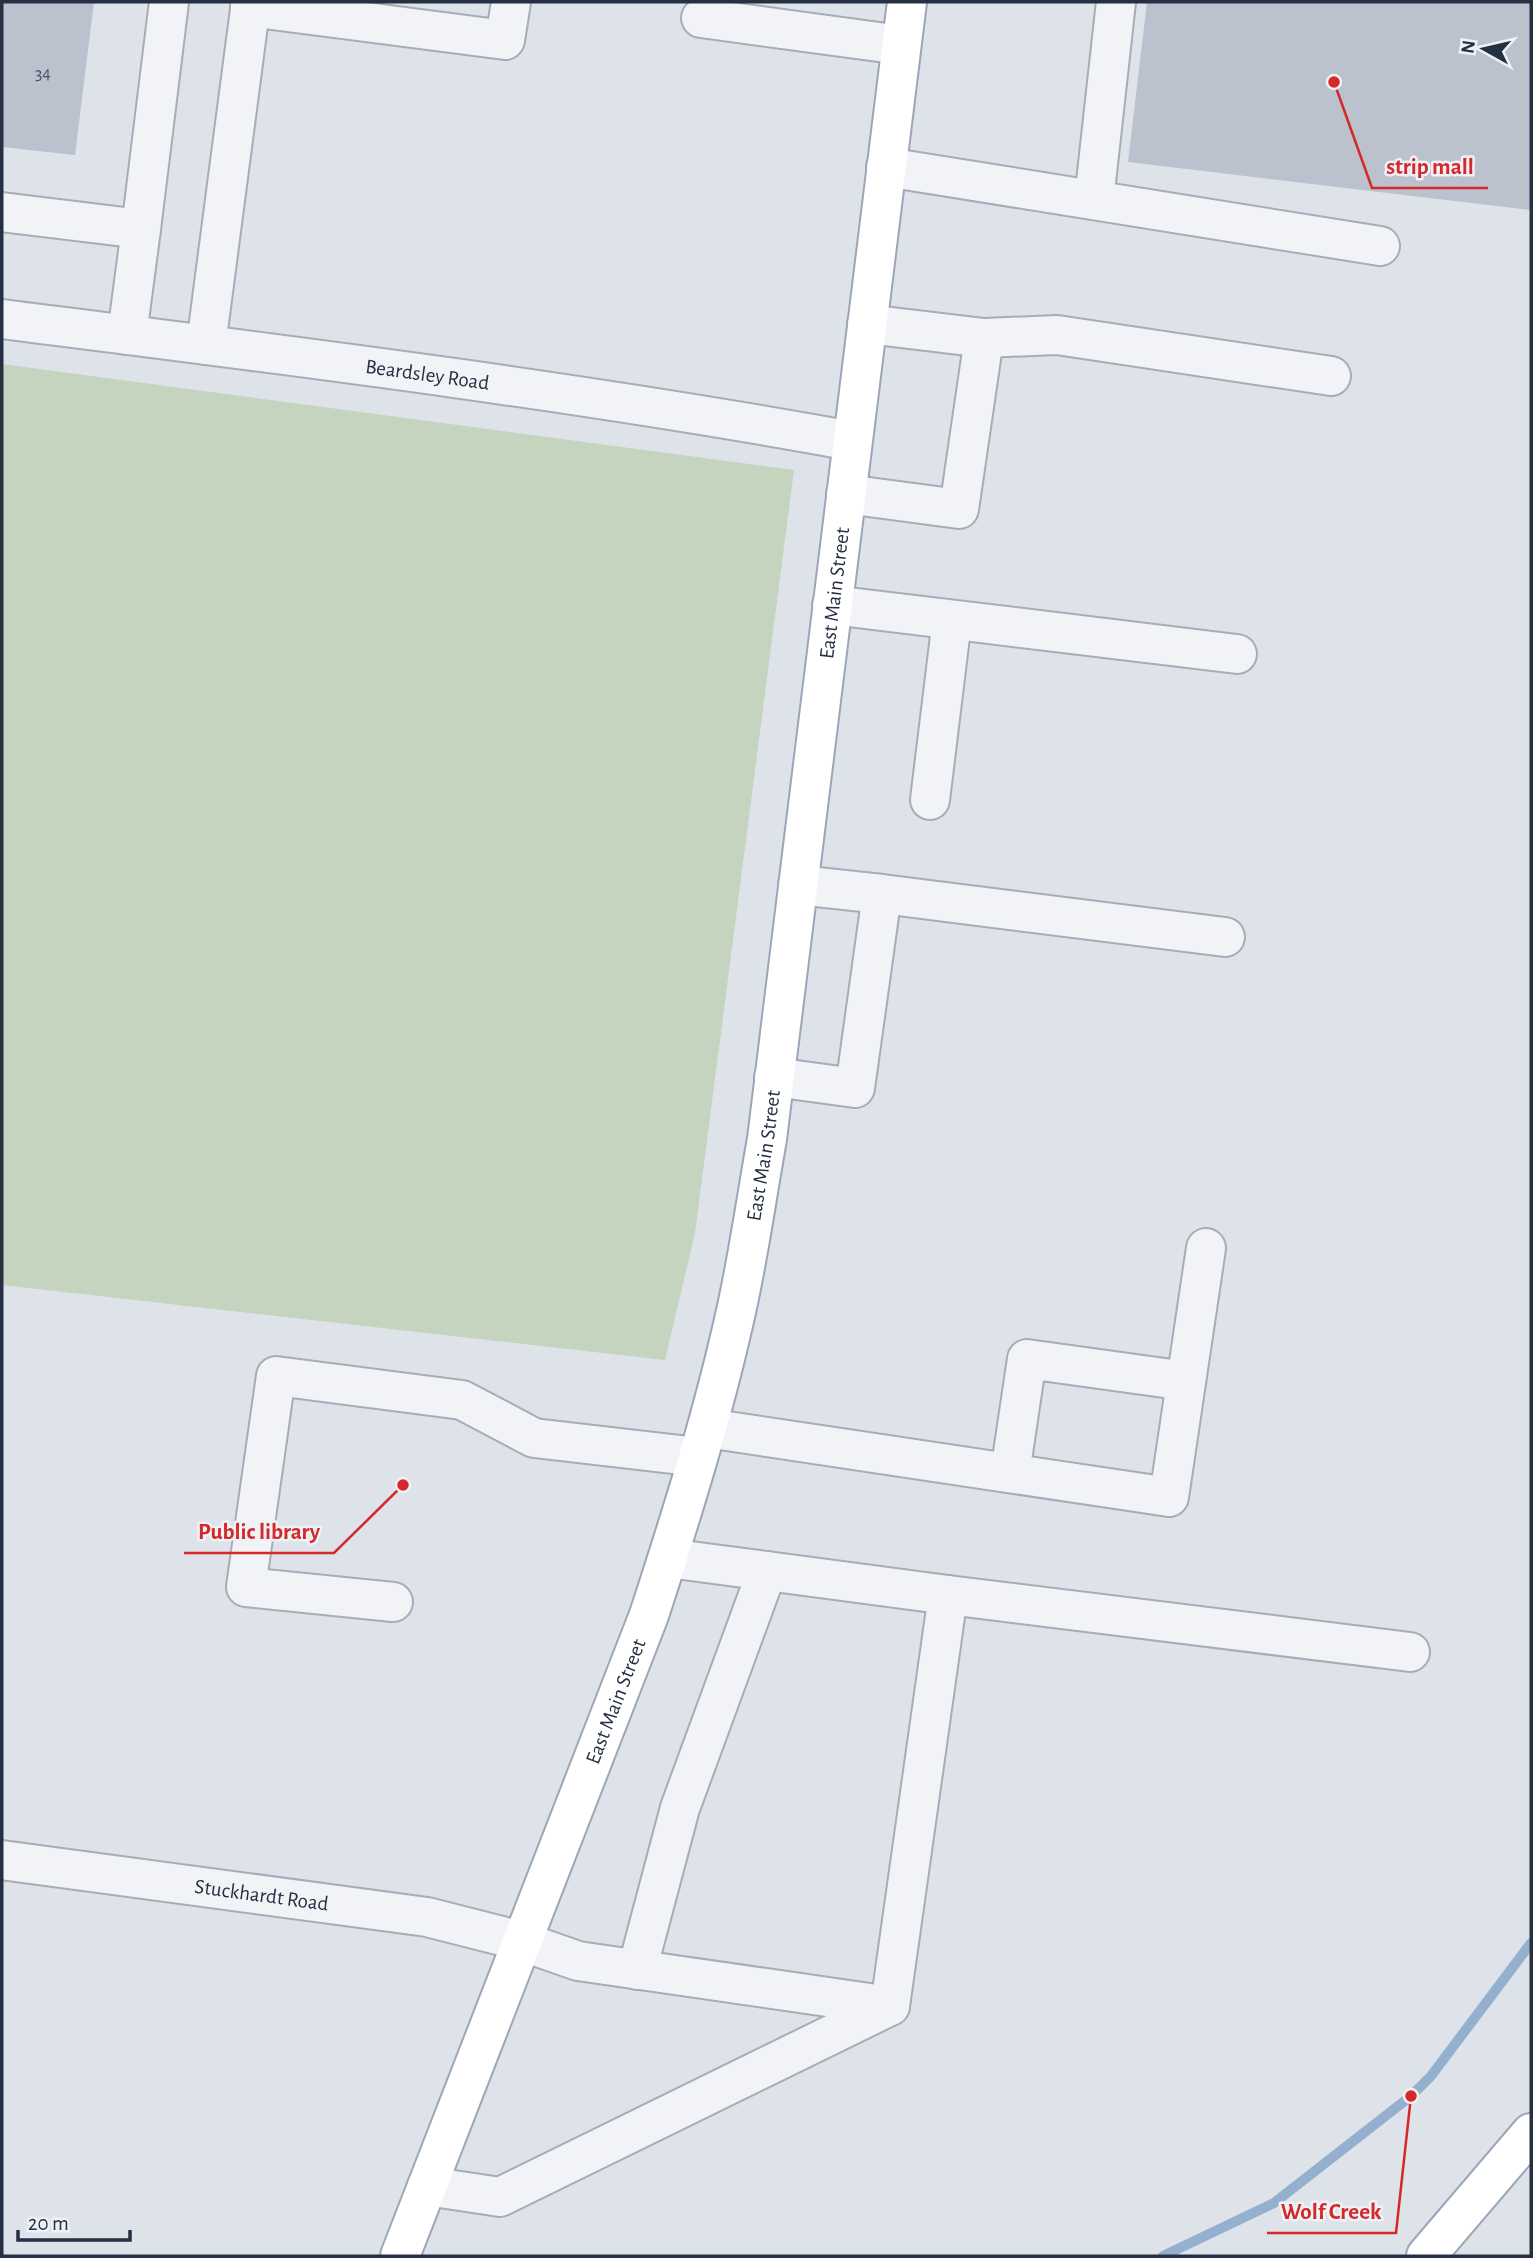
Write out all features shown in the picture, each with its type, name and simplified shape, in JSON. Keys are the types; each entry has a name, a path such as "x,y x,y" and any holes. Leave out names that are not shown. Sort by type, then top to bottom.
{"main road":[{"name":"East Main Street","path":"400,2256 649,1615 703,1442 737,1306 767,1139 907,2"},
{"path":"1426,2256 1531,2133"}],"street":[{"path":"127,335 169,2"},
{"path":"206,345 251,4 505,40 510,2"},
{"path":"1094,200 1116,2"},
{"path":"701,18 901,45"},
{"path":"886,167 1380,246"},
{"path":"2,212 141,229"},
{"name":"Beardsley Road","path":"2,319 374,367 759,424 852,441"},
{"path":"867,324 984,338 1057,335 1331,376"},
{"path":"846,494 959,509 984,338"},
{"path":"832,605 1237,654"},
{"path":"930,800 952,620"},
{"path":"798,885 1225,937"},
{"path":"774,1077 855,1088 882,894"},
{"path":"393,1602 246,1587 276,1376 462,1400 534,1438 703,1442 1010,1473 1169,1497 1206,1248"},
{"path":"1010,1473 1027,1359 1186,1381"},
{"path":"668,1558 1410,1652"},
{"path":"637,1970 680,1808 767,1571"},
{"path":"427,2186 500,2197 890,2006 948,1595"},
{"name":"Stuckhardt Road","path":"2,1860 427,1917 521,1941 578,1961 890,2006"}],"green space":[{"path":"2,364 794,470 695,1233 665,1360 2,1285"}],"building":[{"path":"2,2 94,2 75,155 2,147"},
{"path":"1147,2 1531,2 1531,210 1128,162"}],"waterway":[{"path":"1163,2256 1274,2203 1411,2096 1431,2076 1531,1943"}],"place":[{"name":"strip mall","path":"1334,82"},
{"name":"Public library","path":"403,1485"},
{"name":"Wolf Creek","path":"1411,2096"}]}
